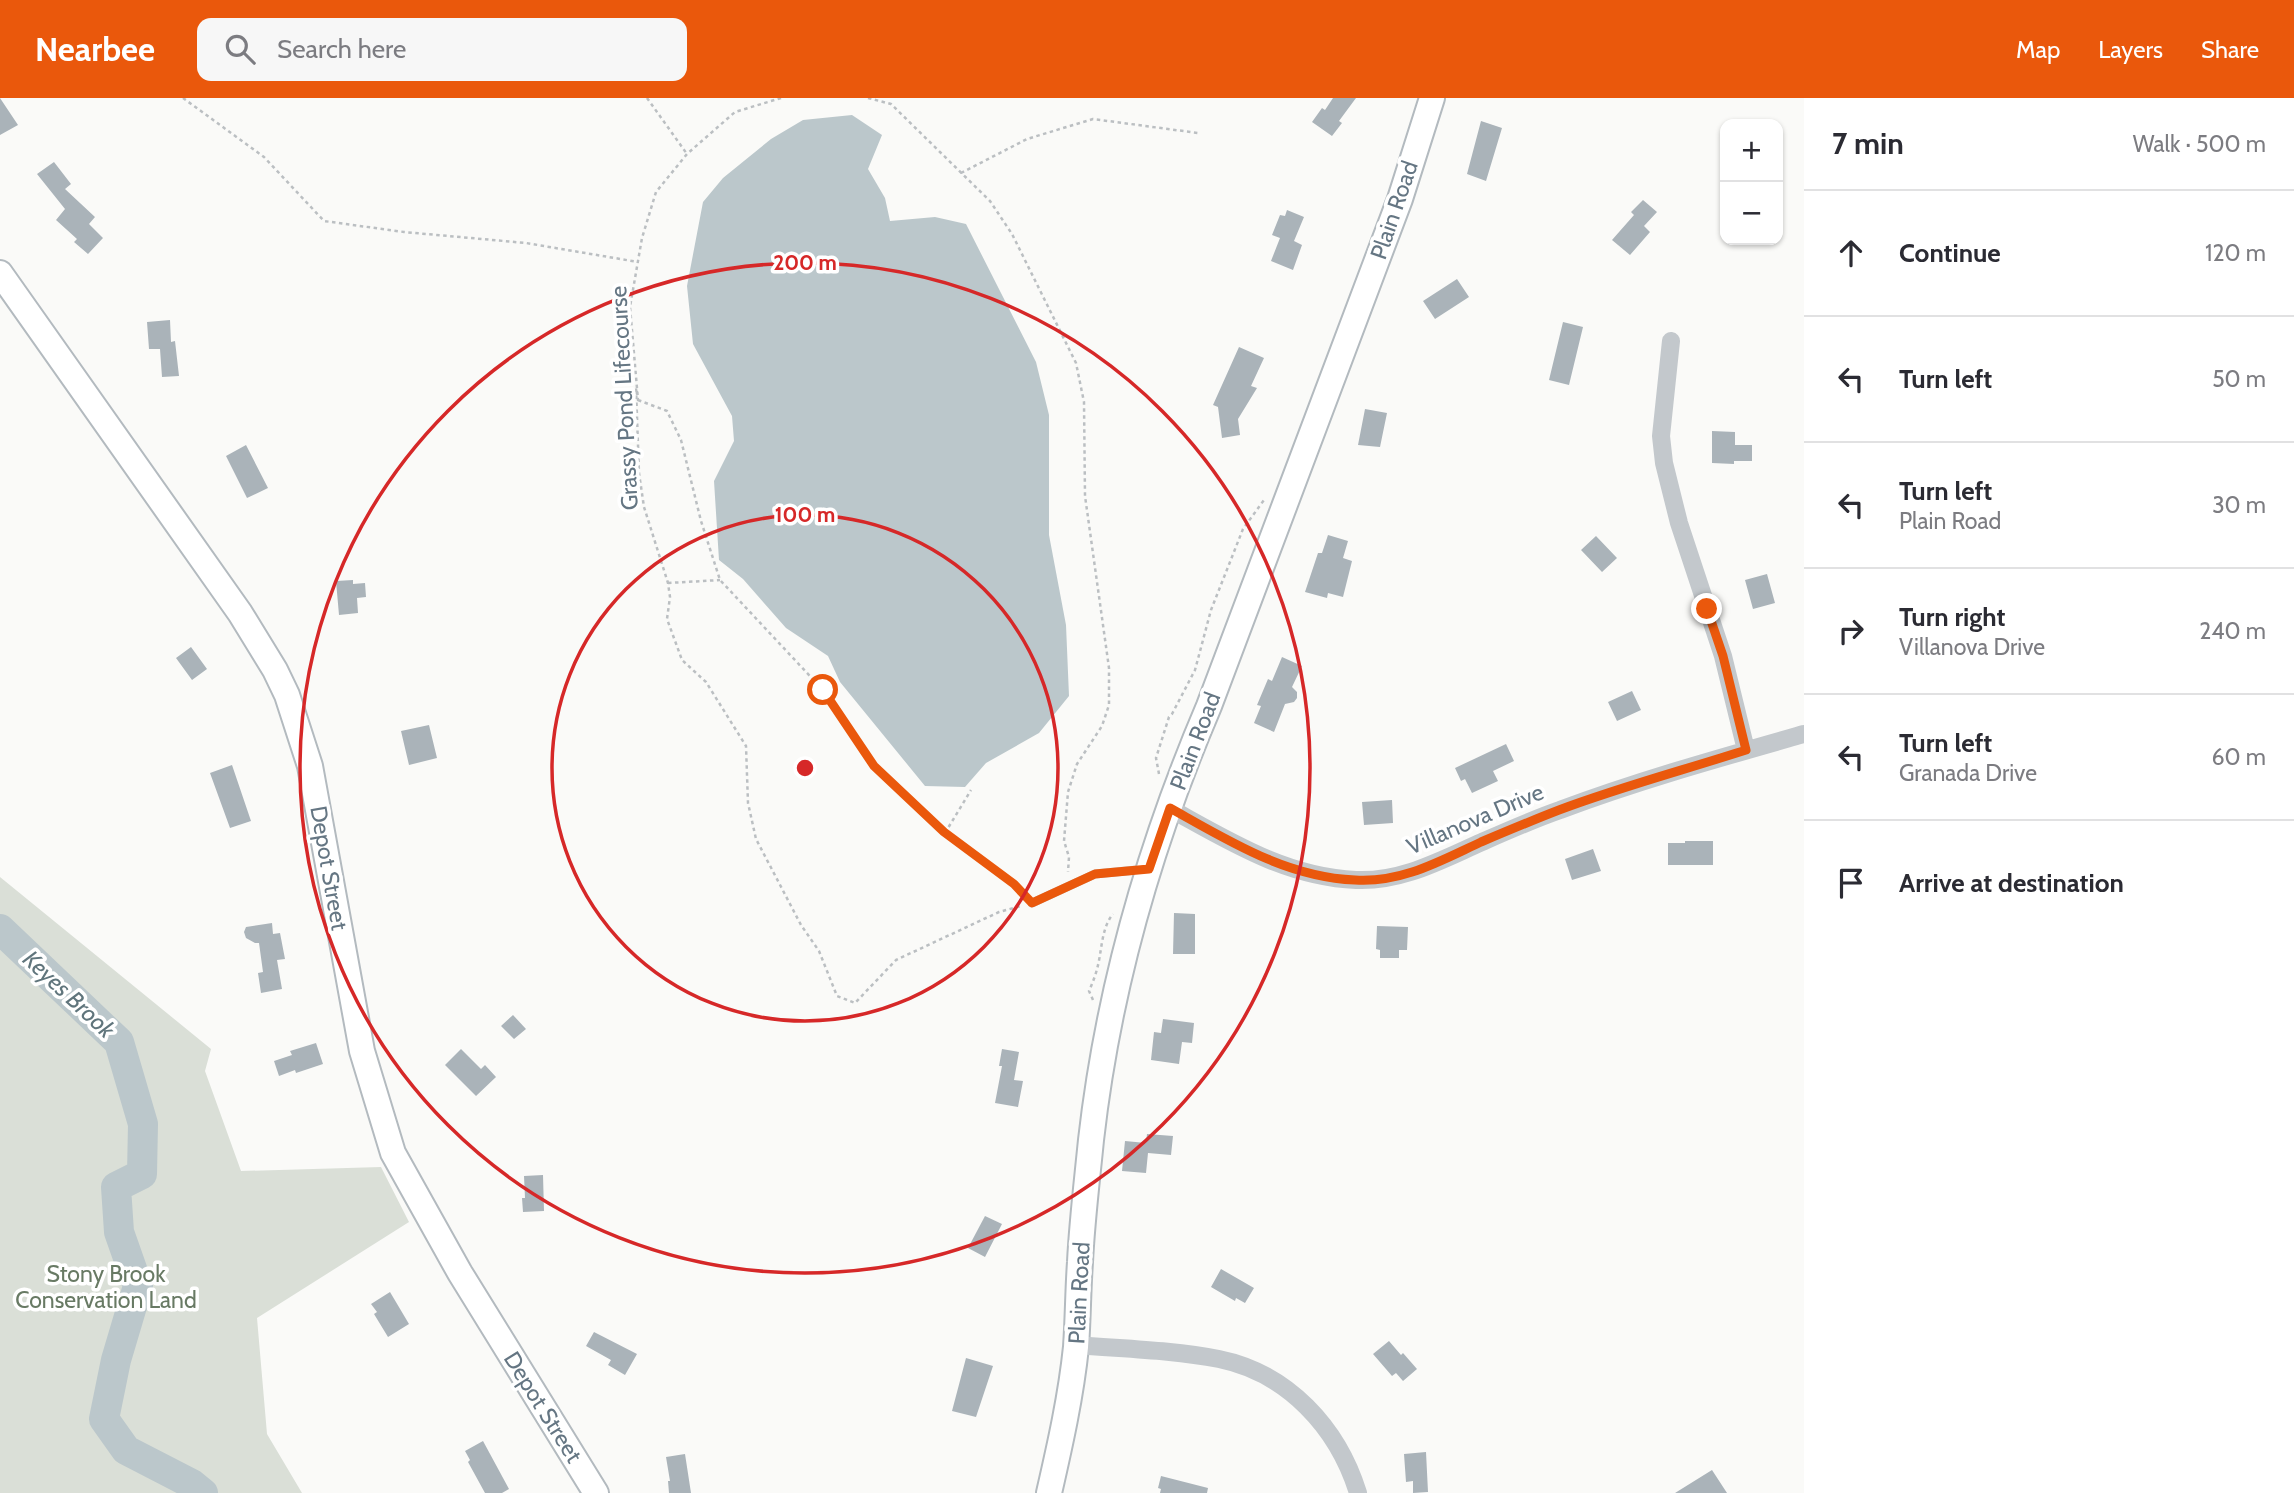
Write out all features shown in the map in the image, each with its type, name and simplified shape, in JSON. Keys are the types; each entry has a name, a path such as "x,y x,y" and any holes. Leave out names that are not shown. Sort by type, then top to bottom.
{"main road":[{"name":"Plain Road","path":"1049,1493 1071,1385 1076,1345 1091,1138 1106,1036 1127,942 1170,808 1399,199 1432,98"},
{"name":"Depot Street","path":"0,273 226,592 275,670 297,720 310,766 362,1051 393,1153 460,1273 596,1493"}],"street":[{"path":"1671,341 1661,436 1664,463 1679,523 1723,656 1746,750"},
{"name":"Villanova Drive","path":"1170,808 1280,866 1331,878 1384,879 1436,864 1562,809 1804,734"},
{"path":"1076,1345 1152,1350 1222,1360 1275,1381 1299,1397 1319,1419 1338,1445 1351,1470 1358,1493"}],"lane":[{"path":"1032,903 1095,874 1149,869"}],"path":[{"path":"183,98 264,157 324,221 404,232 526,243 638,262"},
{"path":"647,98 687,154"},
{"name":"Grassy Pond Lifecourse","path":"638,400 631,307 642,238 656,192 687,154 735,112 781,98"},
{"path":"868,98 891,104 990,201 1012,234 1076,363 1084,402 1085,496 1109,668 1109,705 1102,726 1077,764 1068,792 1064,841 1069,857 1067,886"},
{"path":"891,104 894,98"},
{"path":"961,173 1027,139 1093,119 1198,133"},
{"name":"Grassy Pond Lifecourse","path":"638,400 636,388 639,473 642,495 668,583 670,597 667,619 682,660 706,682 746,746 748,803 756,839 801,925 819,951 838,996 855,1003 896,960 999,912 1032,903"},
{"path":"638,400 667,411 681,440 701,522 720,580 823,690 874,766 946,833 1014,884 1032,903"},
{"path":"668,583 720,580"},
{"path":"946,833 971,790"}],"green space":[{"name":"Stony Brook Conservation Land","path":"0,877 211,1049 205,1071 241,1171 381,1167 409,1222 257,1318 267,1434 302,1493 0,1493"}],"shaded area":[{"path":"852,115 882,135 868,169 885,198 890,221 935,217 966,224 1036,362 1049,415 1049,535 1066,625 1069,696 1039,733 986,763 965,787 925,786 840,682 828,656 786,628 743,579 719,560 714,481 734,441 732,416 693,344 687,286 703,202 723,178 771,139 803,120"}],"building":[{"path":"0,98 18,125 0,135"},
{"path":"1333,98 1356,98 1332,136 1312,122"},
{"path":"1481,121 1502,128 1486,181 1467,174"},
{"path":"54,162 71,184 65,189 95,217 89,224 103,238 88,254 74,242 77,239 56,220 65,209 37,174"},
{"path":"1643,200 1657,212 1644,226 1650,232 1630,255 1612,240 1634,215 1631,212"},
{"path":"1287,210 1304,217 1294,241 1302,245 1293,270 1271,261 1280,238 1272,235 1280,215 1285,216"},
{"path":"1457,279 1469,297 1435,319 1423,301"},
{"path":"170,320 171,342 175,341 179,376 162,377 160,349 149,349 147,322"},
{"path":"1563,322 1583,327 1569,385 1549,380"},
{"path":"1239,347 1264,358 1251,386 1257,388 1238,419 1240,435 1222,438 1218,407 1213,405"},
{"path":"1365,409 1387,413 1380,447 1358,445"},
{"path":"1712,431 1735,432 1735,445 1752,445 1752,461 1712,463"},
{"path":"246,445 268,488 247,498 226,456"},
{"path":"1328,535 1348,541 1343,558 1352,561 1343,597 1328,593 1327,598 1305,592 1318,553 1322,553"},
{"path":"1596,536 1617,558 1602,572 1581,550"},
{"path":"1767,574 1775,603 1753,609 1745,580"},
{"path":"353,580 353,584 365,583 366,597 357,598 358,613 339,615 336,581"},
{"path":"191,647 207,669 192,680 176,658"},
{"path":"1282,657 1302,666 1292,687 1297,692 1297,698 1294,702 1285,704 1274,732 1254,723 1261,706 1257,705 1268,679 1272,681"},
{"path":"1632,691 1641,710 1617,721 1608,702"},
{"path":"429,725 437,758 409,765 401,731"},
{"path":"1506,744 1514,761 1493,771 1498,781 1472,793 1465,779 1461,781 1455,768"},
{"path":"232,765 251,821 230,828 210,773"},
{"path":"1392,800 1393,823 1364,825 1362,802"},
{"path":"1713,841 1713,865 1668,865 1668,843"},
{"path":"1593,849 1601,871 1572,880 1565,859"},
{"path":"1174,913 1195,914 1195,954 1173,954"},
{"path":"272,923 273,934 280,933 285,959 277,960 282,989 261,993 258,973 263,972 259,943 246,938 244,932 246,927"},
{"path":"1377,926 1408,927 1407,950 1399,950 1399,958 1380,958 1380,950 1376,949"},
{"path":"513,1015 526,1029 514,1039 501,1026"},
{"path":"1163,1019 1194,1023 1192,1043 1182,1042 1179,1064 1151,1060 1154,1032 1161,1033"},
{"path":"316,1043 323,1064 279,1076 274,1061 292,1055 290,1051"},
{"path":"461,1049 481,1069 485,1065 496,1077 476,1096 445,1065"},
{"path":"1002,1049 1019,1052 1014,1080 1023,1081 1018,1107 995,1103 1002,1066 999,1066"},
{"path":"1147,1134 1173,1136 1171,1155 1148,1153 1146,1173 1122,1171 1125,1141 1146,1143"},
{"path":"543,1175 544,1211 523,1212 524,1176"},
{"path":"985,1216 1002,1224 985,1257 968,1248"},
{"path":"1221,1269 1254,1288 1245,1303 1236,1298 1235,1301 1211,1287"},
{"path":"390,1292 409,1324 388,1337 371,1304"},
{"path":"594,1332 637,1354 625,1375 608,1365 611,1360 586,1346"},
{"path":"1389,1341 1417,1369 1403,1381 1396,1373 1392,1376 1373,1354"},
{"path":"966,1358 993,1366 976,1417 952,1411"},
{"path":"483,1441 509,1489 502,1493 485,1493 468,1462 470,1460 465,1451"},
{"path":"1426,1452 1428,1492 1413,1493 1413,1481 1406,1482 1404,1454"},
{"path":"685,1454 691,1493 669,1493 666,1457"},
{"path":"1712,1470 1727,1493 1675,1493"},
{"path":"1161,1476 1208,1488 1207,1493 1160,1493 1161,1489 1158,1488"}],"waterway":[{"name":"Keyes Brook","path":"0,929 119,1042 143,1124 142,1174 116,1187 119,1232 138,1286 116,1360 104,1419 126,1450 192,1484 203,1493"}],"route":[{"path":"823,690 874,766 944,832 1014,884 1032,903 1095,874 1149,869 1170,808 1280,866 1331,878 1384,879 1436,864 1562,809 1746,750 1723,656 1707,609"}]}
